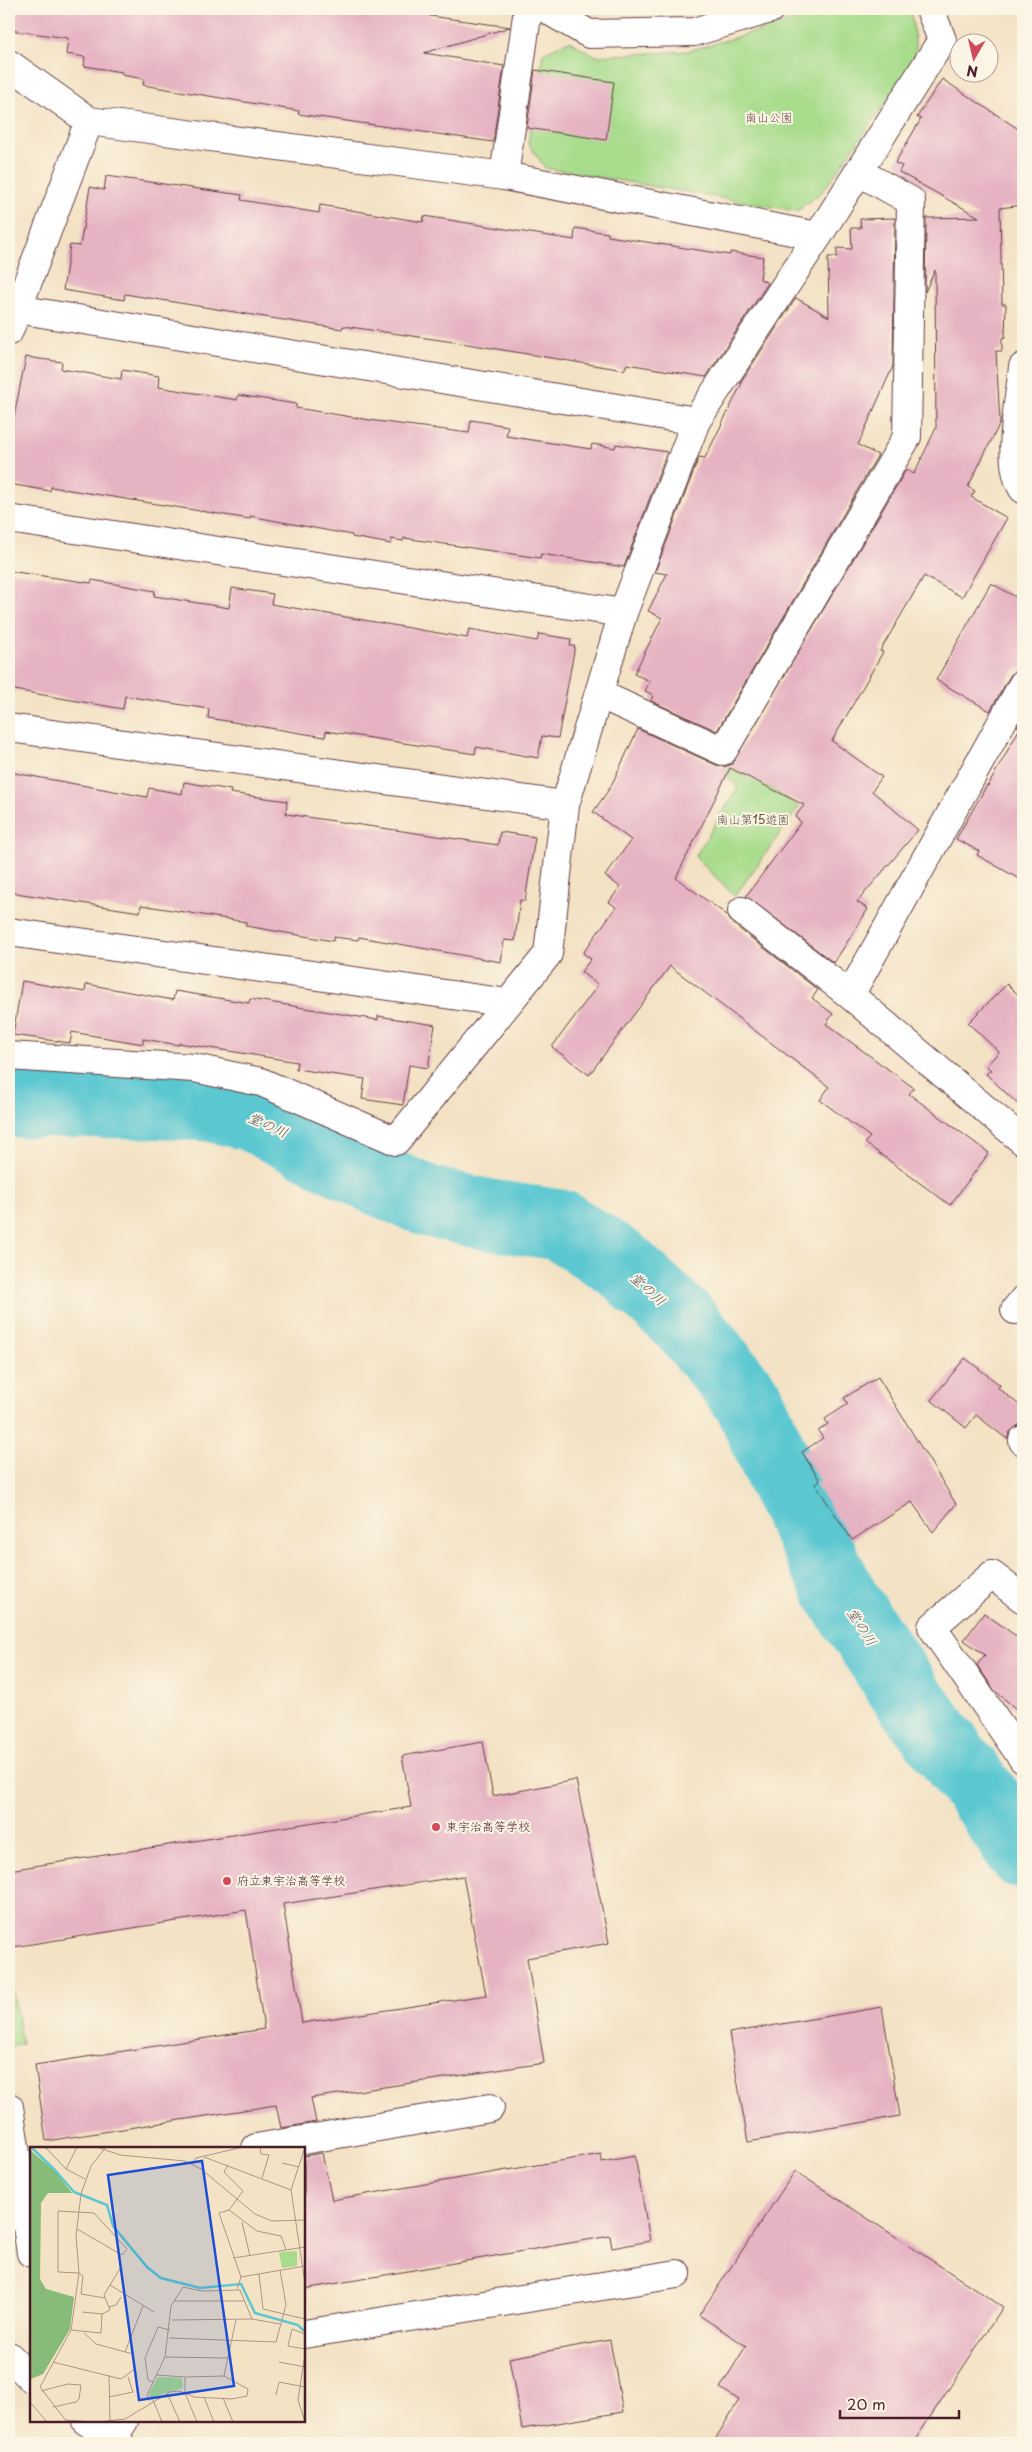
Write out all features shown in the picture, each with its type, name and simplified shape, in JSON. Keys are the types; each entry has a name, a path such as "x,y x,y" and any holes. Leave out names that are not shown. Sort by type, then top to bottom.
{"street":[{"path":"504,176 528,9"},
{"path":"546,9 589,34 694,32 718,16 770,9"},
{"path":"9,1056 194,1068 262,1082 396,1141 548,954 566,805 623,613 696,421 818,236 942,40 930,9"},
{"path":"9,64 89,121 504,176 818,236"},
{"path":"89,121 13,320 696,421"},
{"path":"599,694 723,751 907,437 911,201 859,172"},
{"path":"1023,367 1014,456 1019,483 1023,488"},
{"path":"9,519 623,613"},
{"path":"850,995 1023,684"},
{"path":"9,728 566,805"},
{"path":"742,911 850,995 1023,1141"},
{"path":"9,932 508,1003"},
{"path":"1023,1600 992,1574 932,1626 1023,1759"},
{"path":"9,2107 26,2188 30,2240"},
{"path":"262,2147 490,2108"},
{"path":"305,2334 676,2274"},
{"path":"9,2356 30,2377"},
{"path":"88,2422 116,2436"}],"green space":[{"name":"南山公園","path":"836,9 911,9 917,58 823,191 797,211 545,168 528,143 543,53 569,41 596,56 688,51"},
{"name":"南山第15遊園","path":"734,759 759,780 799,807 735,896 695,857 738,787 724,774"},
{"path":"9,1970 22,2044 9,2046"}],"building":[{"path":"9,9 431,9 430,16 510,27 424,53 504,66 493,142 298,114 299,111 143,85 144,79 122,75 122,72 84,66 85,57 66,54 68,38 9,30"},
{"path":"535,70 614,82 606,140 527,128"},
{"path":"942,79 1023,132 1023,205 1000,208 1002,304 1006,304 1005,337 1002,338 1002,351 996,351 1000,423 968,487 975,491 971,497 1007,518 962,597 924,576 880,651 883,652 832,741 882,777 872,791 918,830 857,902 868,909 834,963 746,896 801,822 795,817 804,805 730,768 676,878 727,915 732,923 818,990 812,998 833,1014 826,1024 914,1088 909,1094 989,1153 950,1205 865,1143 870,1137 820,1100 829,1087 670,966 589,1075 552,1047 598,985 581,972 591,959 583,953 616,907 609,902 620,887 605,876 631,840 593,812 610,788 638,729 716,765 724,767 732,764 906,470 914,474 936,428 935,270 925,292 926,218 979,217 899,172 902,166 895,163 921,119 917,117"},
{"path":"106,176 242,195 241,200 319,213 320,205 423,222 424,216 574,240 575,228 608,233 608,236 730,255 730,252 763,257 760,279 768,283 706,377 627,364 624,370 461,343 343,326 342,329 125,294 124,300 63,290 70,245 80,246 90,187 104,190"},
{"path":"895,218 893,366 858,445 878,455 717,731 651,701 653,695 645,691 650,681 634,674 662,618 648,611 667,574 655,572 699,457 705,458 742,383 740,383 796,298 829,317 828,257 837,257 837,248 852,249 851,228 861,228 860,219"},
{"path":"26,357 62,362 61,369 121,379 122,370 159,376 158,387 237,400 238,395 296,404 296,408 376,421 469,433 471,420 508,426 506,436 591,449 592,444 615,448 616,444 667,452 624,567 541,554 540,558 404,538 403,541 391,539 391,544 250,516 250,519 51,487 50,491 9,484 9,441"},
{"path":"9,571 91,583 92,580 155,591 154,596 229,608 232,588 273,594 271,604 467,638 469,629 537,641 539,634 571,639 570,646 575,646 558,738 542,736 538,758 476,747 475,754 326,731 325,737 208,718 209,709 125,696 123,709 9,689"},
{"path":"991,583 1023,601 1023,668 1015,670 1010,676 990,711 936,680"},
{"path":"1023,716 1023,881 977,855 979,851 956,839 1020,728 1017,726"},
{"path":"9,772 147,797 149,788 182,794 184,782 231,790 230,793 287,801 286,814 498,845 500,832 535,837 525,901 520,900 515,941 504,940 501,962 359,937 358,940 334,937 333,941 246,926 246,922 141,905 140,912 9,892"},
{"path":"22,981 85,992 86,984 173,1000 175,991 249,1003 250,999 378,1020 378,1016 435,1025 428,1068 409,1065 403,1105 362,1099 365,1079 296,1069 297,1062 179,1043 179,1045 143,1039 143,1044 72,1032 70,1043 13,1035"},
{"path":"1007,984 1023,1000 1023,1109 986,1074 991,1070 986,1066 999,1052 968,1023"},
{"path":"965,1358 1000,1385 998,1388 1023,1408 1023,1421 1010,1432 1007,1439 976,1415 966,1428 931,1400"},
{"path":"878,1377 956,1504 933,1532 912,1502 852,1540 815,1484 820,1481 802,1452 823,1438 818,1431 828,1424 825,1419 848,1404 844,1398"},
{"path":"984,1613 1023,1641 1023,1715 994,1690 977,1665 985,1655 964,1640"},
{"path":"483,1742 493,1796 576,1780 609,1943 527,1958 544,2063 311,2098 316,2122 281,2128 276,2105 46,2141 35,2065 264,2029 246,1910 13,1947 9,1920 9,1870 411,1807 402,1756","holes":["463,1876 486,1995 302,2023 283,1904"]},
{"path":"882,2007 900,2116 748,2142 729,2033"},
{"path":"322,2153 332,2200 601,2154 602,2162 635,2156 650,2241 612,2248 610,2236 305,2289 305,2156"},
{"path":"795,2171 1003,2307 913,2443 713,2443 739,2400 720,2388 746,2346 699,2315"},
{"path":"610,2340 623,2412 522,2429 509,2358"}],"waterway":[{"name":"堂の川","path":"9,1102 146,1103 209,1106 252,1116 378,1180 430,1202 490,1215 560,1225 621,1264 684,1322 749,1401 785,1484 844,1600 910,1700 991,1806 1023,1854"}],"place":[{"name":"東宇治高等学校","path":"436,1827"},
{"name":"府立東宇治高等学校","path":"227,1881"}]}
